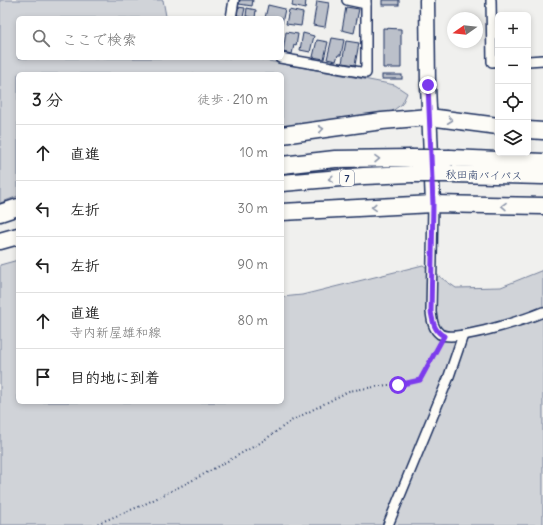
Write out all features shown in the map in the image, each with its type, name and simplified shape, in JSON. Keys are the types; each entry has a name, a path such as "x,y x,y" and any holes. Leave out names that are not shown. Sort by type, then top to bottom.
{"highway":[{"path":"284,134 382,121 430,117 495,126"},
{"path":"531,130 543,131"},
{"name":"秋田南バイパス","path":"284,164 335,159 411,158 543,162"},
{"name":"秋田南バイパス","path":"284,183 364,176 412,174 543,176"},
{"path":"284,212 433,204 543,206"},
{"path":"0,213 16,207"},
{"path":"0,222 16,218"},
{"path":"0,241 16,237"},
{"path":"0,249 16,245"}],"main road":[{"path":"427,0 433,204"}],"street":[{"path":"231,16 234,0"},
{"path":"284,59 366,73 366,2 347,0"},
{"path":"491,0 492,62 495,62"},
{"path":"531,61 543,60"},
{"path":"433,204 431,312 434,327 439,334 444,336 463,335 523,320 543,312"},
{"path":"388,525 448,379 463,335"}],"path":[{"path":"94,525 143,505 197,478 260,442 291,421 349,390 398,385 420,380 444,336"}],"shaded area":[{"path":"0,0 163,0 166,16 16,16 16,60 264,60 395,85 407,93 402,104 391,112 284,130 284,72 16,72 16,197 0,203"},
{"path":"16,261 16,404 284,404 284,297 302,295 423,265 456,288 501,287 543,270 543,525 0,525 0,265"}],"building":[{"path":"240,0 253,0 252,6 239,4"},
{"path":"293,0 306,0 305,9 292,6"},
{"path":"382,0 399,0 399,5 382,5"},
{"path":"317,1 329,3 325,27 313,25"},
{"path":"268,5 285,9 284,16 265,16"},
{"path":"238,7 245,8 243,16 237,15"},
{"path":"346,7 359,9 354,33 342,30"},
{"path":"247,8 256,10 255,16 246,16"},
{"path":"289,10 303,13 301,26 286,24"},
{"path":"383,28 401,29 401,68 383,68"},
{"path":"286,32 298,34 296,46 294,45 292,54 284,52"},
{"path":"303,33 314,36 310,52 300,50"},
{"path":"332,38 344,40 341,55 338,55 336,61 327,59"},
{"path":"317,40 328,42 324,59 313,57"},
{"path":"346,41 359,43 355,65 342,63"},
{"path":"382,75 402,75 402,79 382,79"}],"route":[{"path":"398,385 420,380 444,336 439,334 434,327 431,312 433,204 428,85"}]}
